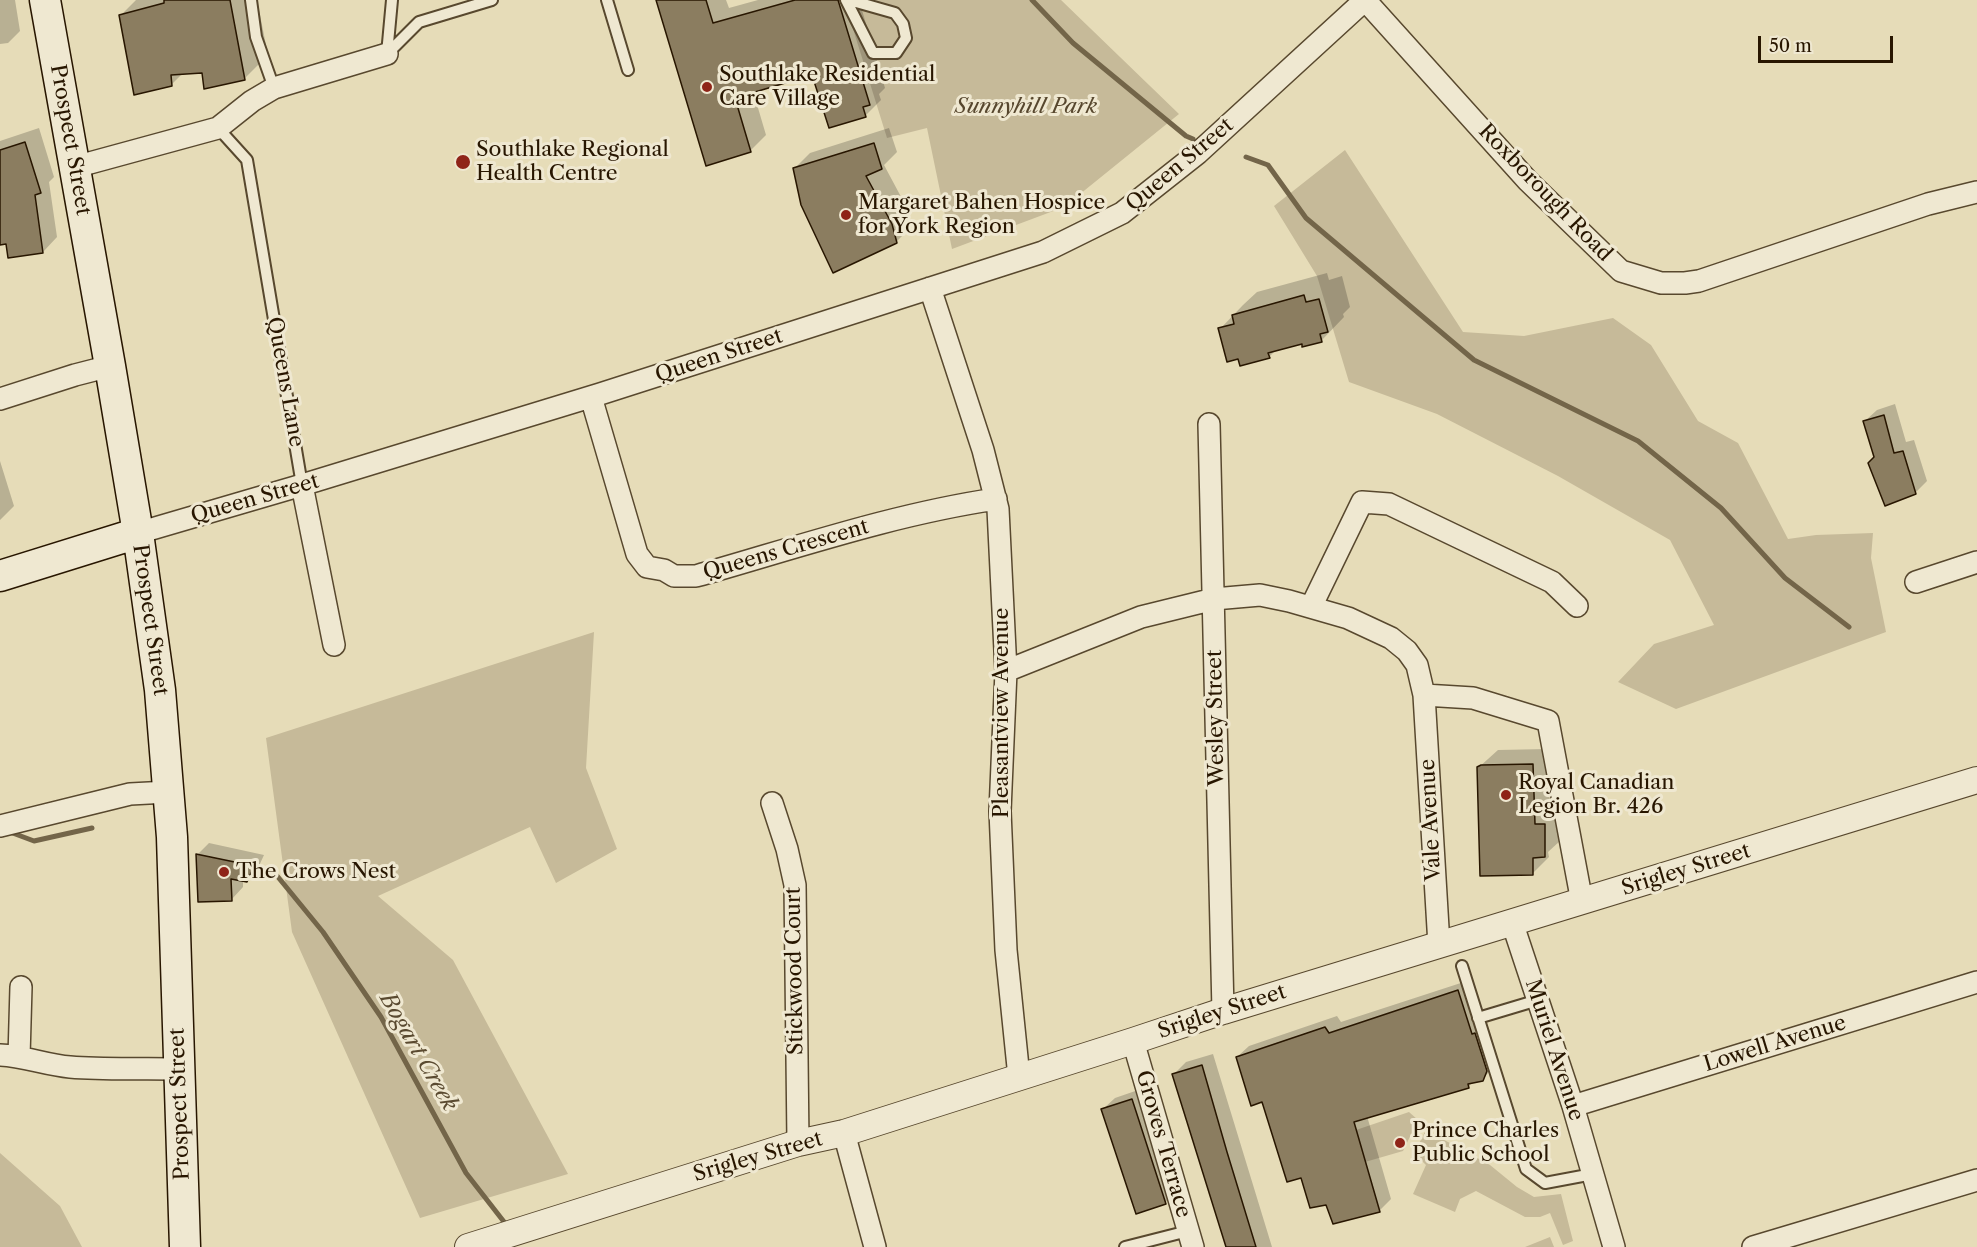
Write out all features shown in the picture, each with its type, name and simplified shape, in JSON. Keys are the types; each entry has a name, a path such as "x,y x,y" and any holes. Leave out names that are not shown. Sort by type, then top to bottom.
{"main road":[{"name":"Prospect Street","path":"45,0 138,533 160,690 172,848 185,1247"},
{"name":"Queen Street","path":"0,576 138,533"}],"street":[{"name":"Roxborough Road","path":"1365,0 1528,181 1621,271 1661,283 1699,281 1929,204 1977,192"},
{"name":"Queen Street","path":"138,533 591,397 1043,252 1122,213 1198,153 1365,0"},
{"path":"75,166 218,128 252,101 274,88 387,54"},
{"name":"Pleasantview Avenue","path":"930,288 983,450 998,509 1006,671 1000,811 1006,950 1020,1077"},
{"path":"0,399 110,366"},
{"name":"Queens Crescent","path":"591,397 637,554 647,567 664,570 674,576 696,576 911,516 950,506 996,499"},
{"name":"Wesley Street","path":"1209,424 1222,1011"},
{"name":"Queens Lane","path":"302,485 334,645"},
{"path":"1311,607 1362,502 1389,504 1552,582 1577,606"},
{"path":"1916,582 1977,562"},
{"name":"Vale Avenue","path":"1006,671 1141,617 1214,599 1260,595 1348,618 1391,638 1407,651 1417,665 1425,695 1439,945"},
{"path":"1425,695 1473,698 1548,721 1582,902"},
{"name":"Srigley Street","path":"478,1243 798,1143 844,1133 1222,1011 1977,780"},
{"path":"1,826 130,794 168,792"},
{"name":"Stickwood Court","path":"772,803 787,849 795,885 798,1143"},
{"name":"Muriel Avenue","path":"1512,922 1573,1106 1614,1247"},
{"name":"Lowell Avenue","path":"1573,1106 1977,982"},
{"path":"21,987 10,1056 68,1067 178,1069"},
{"name":"Groves Terrace","path":"1133,1041 1190,1239"},
{"path":"844,1133 875,1247"},
{"path":"1753,1247 1977,1180"}],"lane":[{"path":"251,0 256,37 274,88"},
{"path":"387,54 392,0"},
{"path":"387,54 419,22 492,0"},
{"path":"607,0 628,70"},
{"path":"848,0 896,13 903,24 906,38 896,53 873,53 848,0"},
{"name":"Queens Lane","path":"218,128 247,160 302,485"},
{"path":"1461,966 1526,1169 1545,1183 1593,1174"},
{"path":"1478,1018 1538,1000"},
{"path":"1125,1247 1190,1239"}],"green space":[{"name":"Sunnyhill Park","path":"844,0 1061,0 1179,114 1064,207 952,249 927,128 887,138"},
{"path":"1345,150 1463,332 1524,336 1613,318 1651,345 1698,421 1738,443 1788,539 1816,535 1873,533 1871,558 1886,632 1676,709 1618,682 1654,644 1714,625 1670,540 1558,476 1437,414 1349,382 1317,276 1274,206"},
{"path":"594,632 586,768 617,849 556,883 530,827 378,896 453,960 568,1174 420,1218 292,932 266,738"},
{"path":"1409,1112 1418,1120 1403,1151 1365,1162 1356,1130"},
{"path":"1426,1130 1490,1165 1517,1187 1534,1197 1561,1194 1573,1241 1563,1245 1550,1213 1540,1217 1525,1217 1476,1191 1460,1199 1455,1212 1413,1194 1426,1165 1414,1153"},
{"path":"0,1153 60,1206 82,1247 0,1247"},
{"path":"1550,1237 1554,1247 1525,1247"}],"building":[{"path":"164,0 230,0 245,80 204,89 202,73 171,75 172,86 134,95 119,15 164,3"},
{"name":"Southlake Residential Care Village","path":"656,0 706,0 713,23 795,0 838,0 870,105 863,107 866,117 829,128 812,75 735,98 751,152 706,166"},
{"path":"25,142 41,193 35,195 43,253 8,258 6,244 0,245 0,150"},
{"name":"Margaret Bahen Hospice for York Region","path":"874,143 882,169 866,176 892,224 897,243 833,273 801,205 793,168"},
{"path":"1304,295 1306,302 1319,299 1328,332 1320,334 1322,342 1302,347 1302,344 1268,353 1270,358 1240,366 1238,359 1227,362 1218,328 1234,324 1232,315"},
{"path":"1884,415 1894,453 1903,451 1916,494 1885,506 1868,463 1874,457 1863,421"},
{"name":"Royal Canadian Legion Br. 426","path":"1533,764 1535,824 1545,824 1545,857 1533,858 1533,875 1480,876 1477,767"},
{"name":"The Crows Nest","path":"196,854 254,866 247,882 231,879 232,901 198,902"},
{"path":"1458,990 1487,1071 1483,1081 1468,1084 1469,1088 1354,1122 1380,1212 1333,1224 1326,1205 1310,1208 1301,1178 1287,1182 1262,1102 1251,1106 1236,1057 1325,1027 1329,1033"},
{"path":"1202,1065 1256,1247 1226,1247 1172,1074"},
{"path":"1132,1099 1166,1204 1136,1214 1101,1109"}],"waterway":[{"path":"1032,0 1073,43 1186,136 1193,139"},
{"path":"1246,157 1268,165 1306,218 1474,360 1638,441 1721,508 1785,578 1849,627"},
{"name":"Bogart Creek","path":"10,832 34,841 92,828"},
{"name":"Bogart Creek","path":"278,877 323,932 381,1017 466,1173 508,1227"}],"place":[{"name":"Southlake Residential Care Village","path":"707,87"},
{"name":"Southlake Regional Health Centre","path":"463,162"},
{"name":"Margaret Bahen Hospice for York Region","path":"846,215"},
{"name":"Royal Canadian Legion Br. 426","path":"1506,795"},
{"name":"The Crows Nest","path":"224,872"},
{"name":"Prince Charles Public School","path":"1400,1143"}]}
